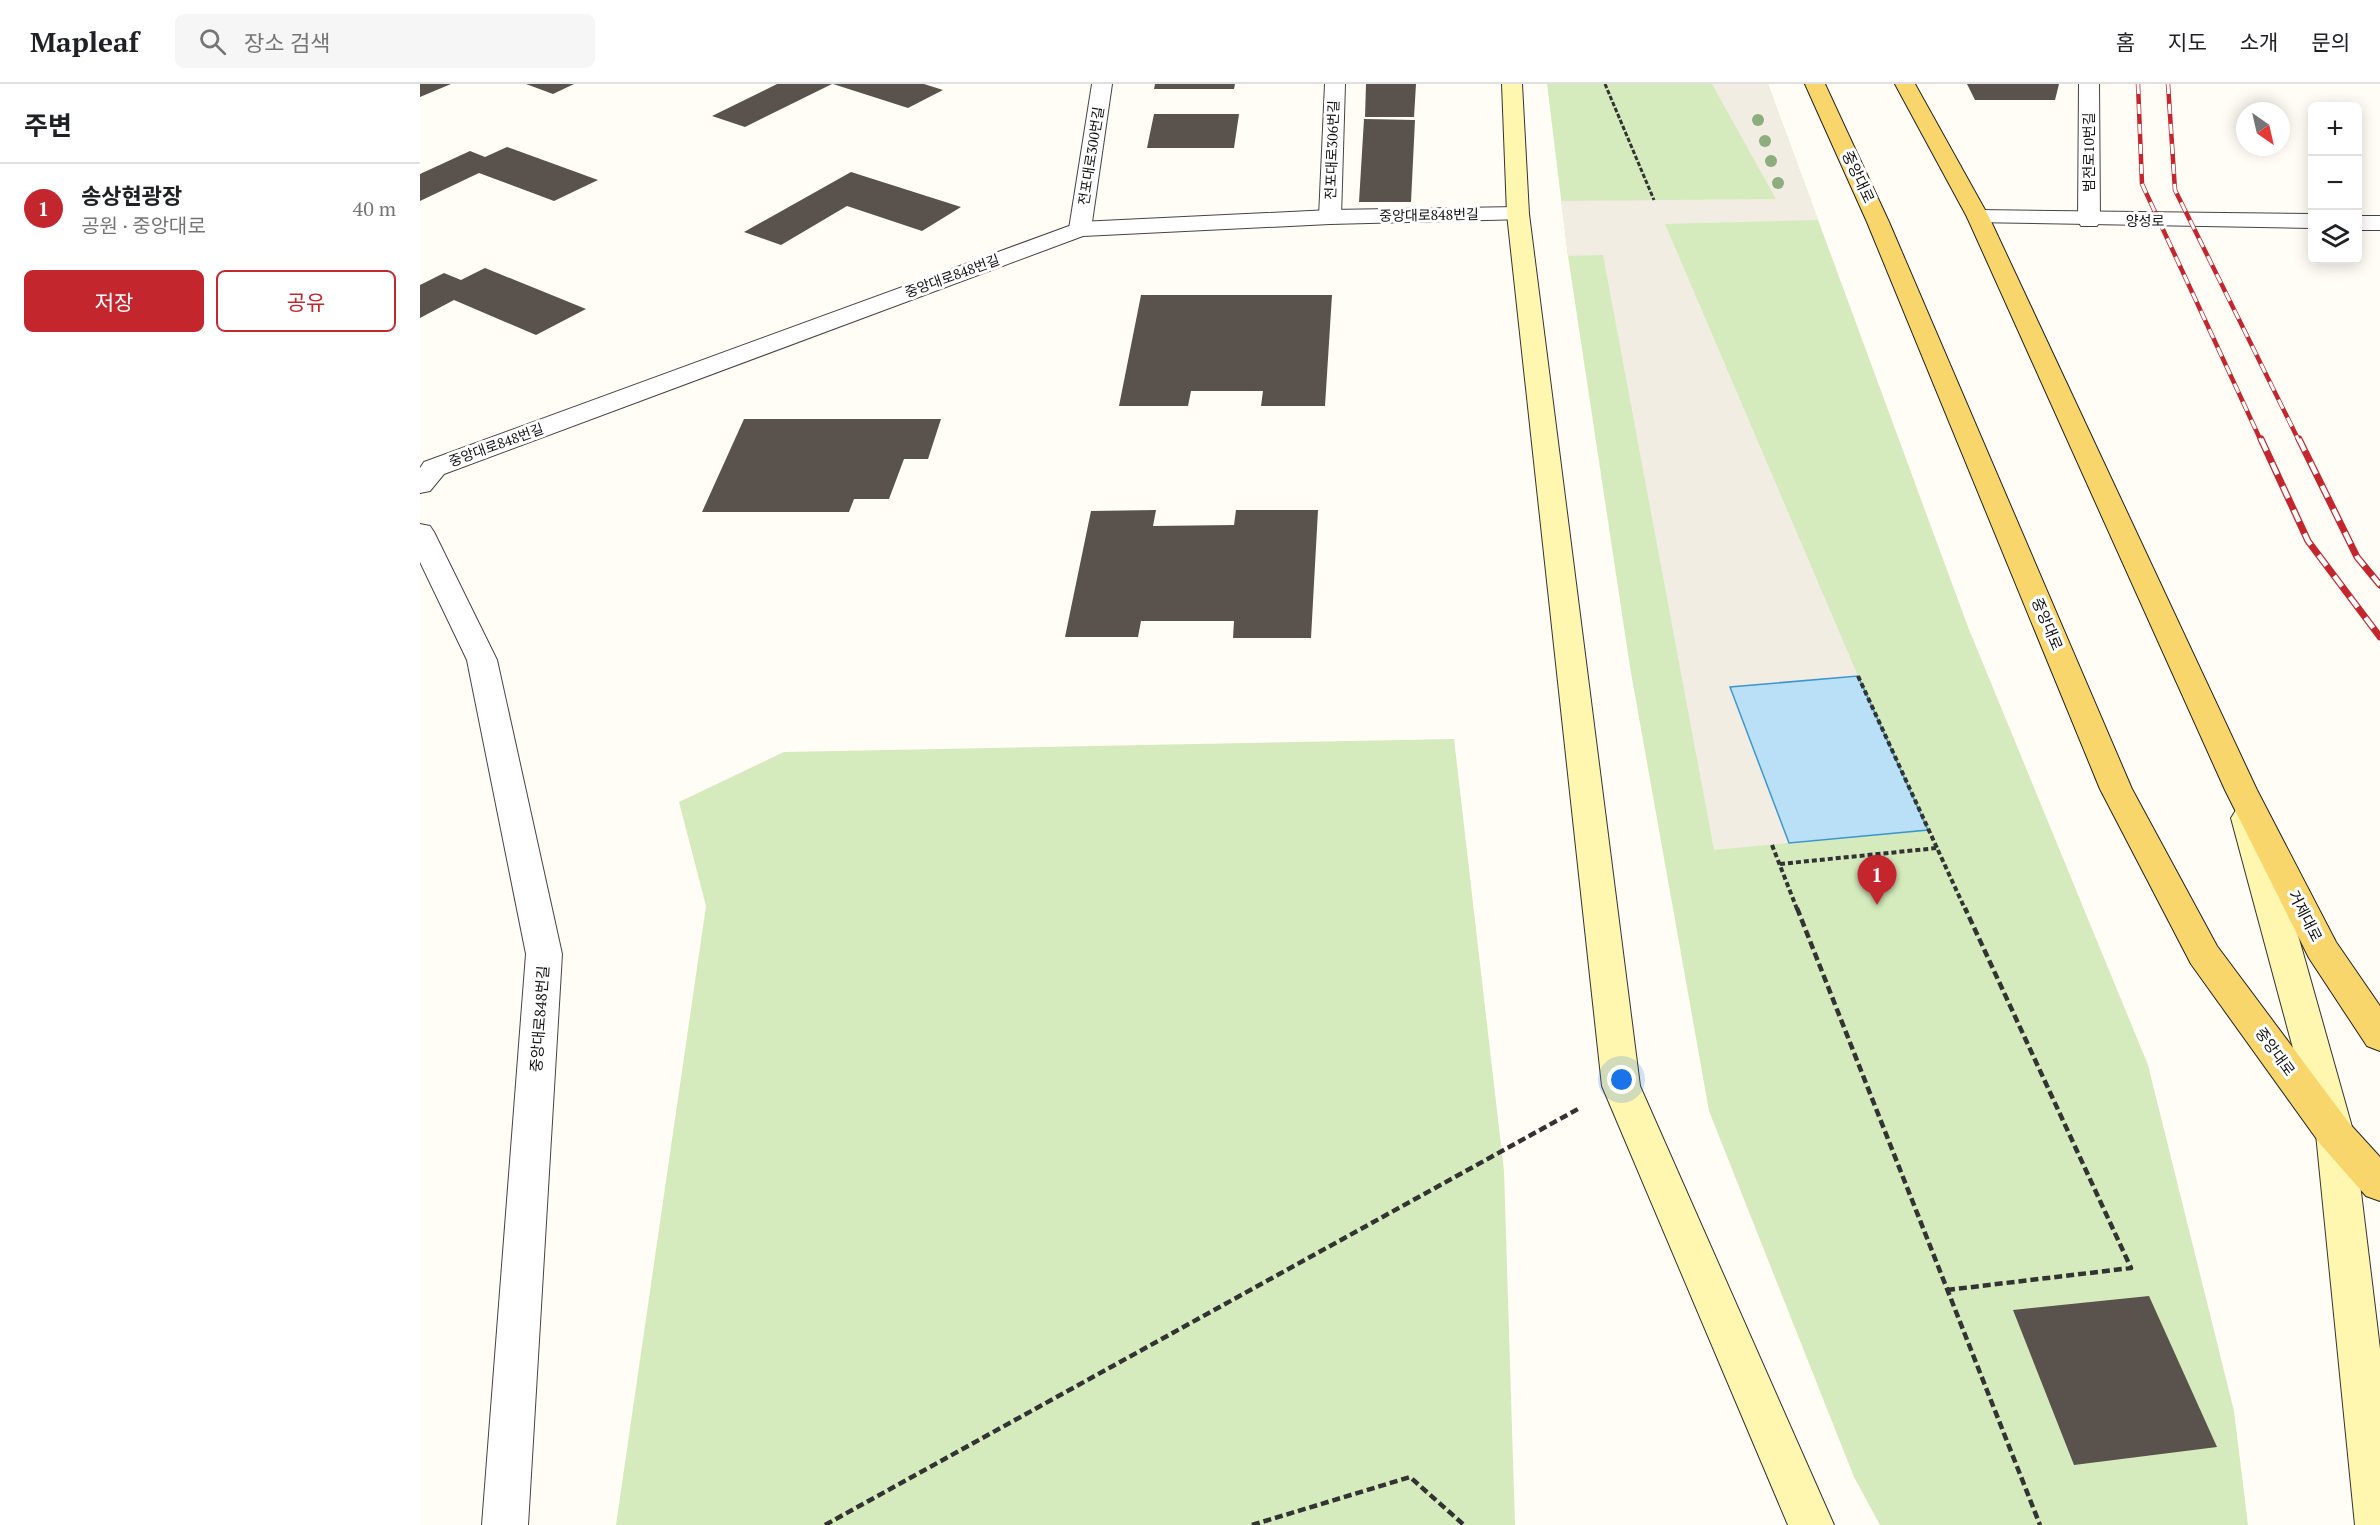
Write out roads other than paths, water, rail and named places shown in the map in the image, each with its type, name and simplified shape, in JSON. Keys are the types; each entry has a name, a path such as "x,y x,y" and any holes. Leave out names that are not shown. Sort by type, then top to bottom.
{"main road":[{"path":"1512,84 1518,214 1621,1086 1811,1525"},
{"name":"중앙대로","path":"1815,84 1883,232 2116,789 2204,955 2335,1134"},
{"name":"중앙대로","path":"1905,84 1978,217 2241,790 2335,1134 2378,1525"},
{"name":"거제대로","path":"2241,790 2322,949 2380,1035"},
{"path":"2335,1134 2380,1184"}],"street":[{"name":"전포대로300번길","path":"1080,229 1102,84"},
{"name":"전포대로306번길","path":"1330,217 1335,84"},
{"name":"범전로10번길","path":"2089,84 2089,221"},
{"name":"중앙대로848번길","path":"420,486 434,468 1080,229 1330,217 1518,214"},
{"name":"양성로","path":"1978,217 2089,221 2308,221"},
{"path":"2362,223 2380,223"},
{"name":"중앙대로848번길","path":"420,532 482,660 544,954 505,1525"}],"water":[{"path":"1858,676 1928,830 1789,843 1730,687"}],"railway":[{"path":"2138,84 2142,184 2261,441"},
{"path":"2168,84 2175,190 2299,441"},
{"path":"2261,439 2308,541 2380,637"},
{"path":"2299,439 2357,557 2380,585"}],"place":[{"name":"송상현광장","path":"1877,905"}]}
